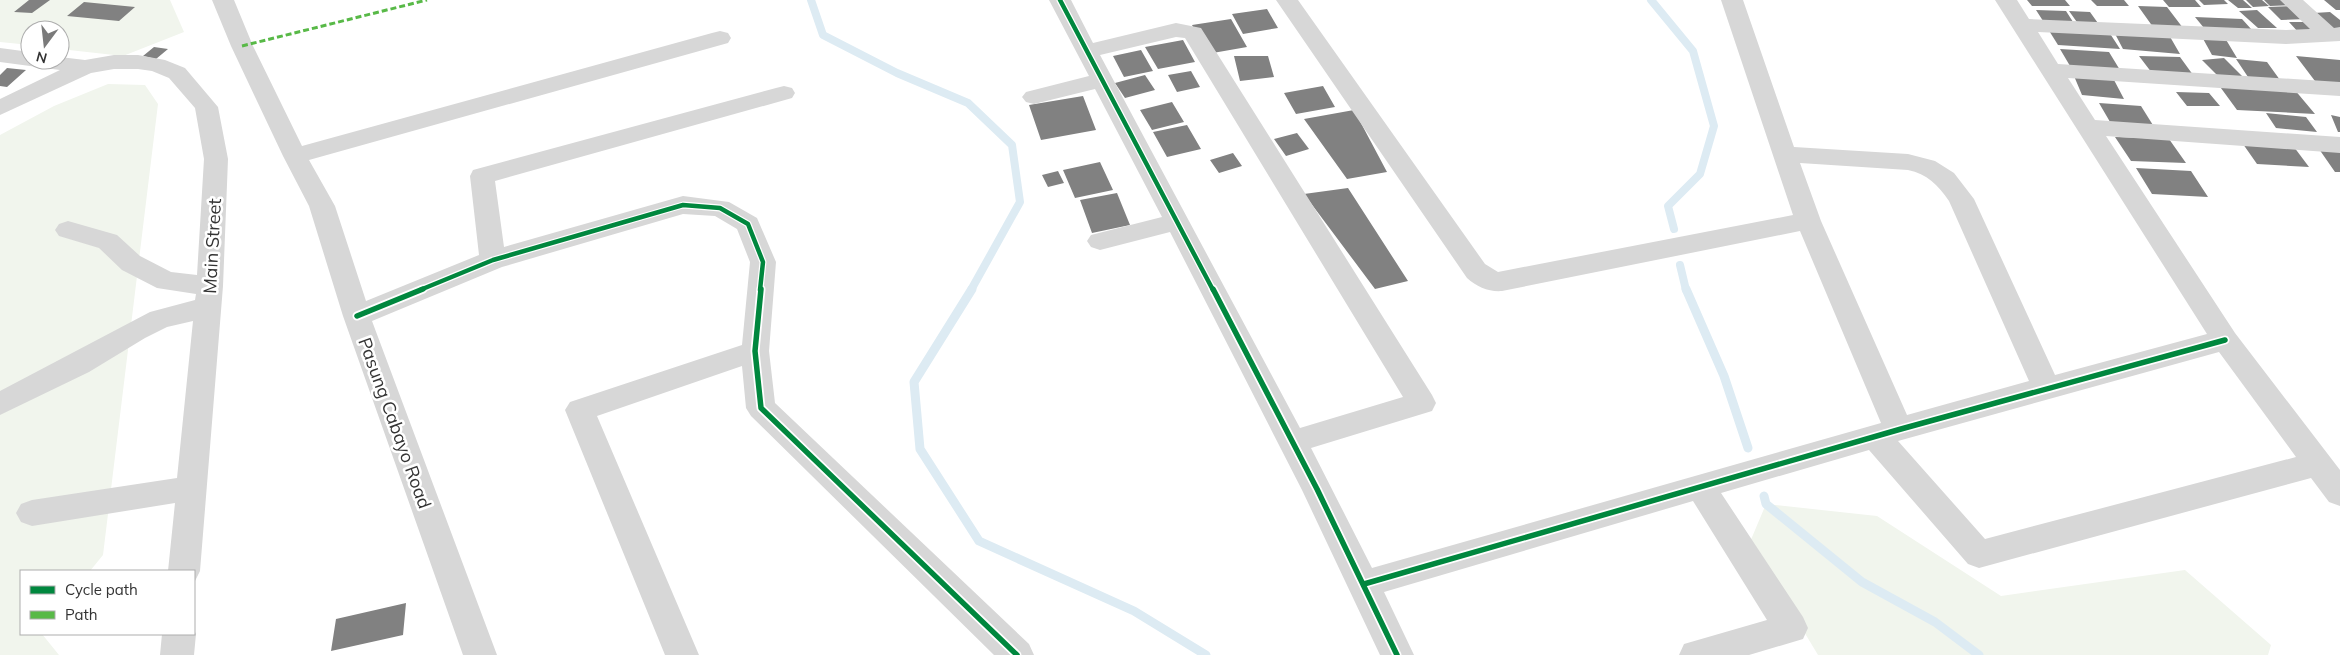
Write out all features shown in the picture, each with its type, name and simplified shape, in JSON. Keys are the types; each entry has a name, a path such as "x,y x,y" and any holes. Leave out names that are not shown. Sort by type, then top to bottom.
{"street":[{"name":"Pasung Cabayo Road","path":"223,0 242,46 295,156 322,206 357,316 480,655"},
{"path":"1060,0 1292,442 1364,584 1397,655"},
{"path":"1287,0 1476,271 1486,281 1506,280 1808,221"},
{"path":"1732,0 1808,221 1887,433 1979,554 2317,464"},
{"path":"2006,0 2225,340 2340,493"},
{"path":"2291,0 2334,34"},
{"path":"2022,25 2286,37 2334,34"},
{"path":"1087,51 1176,30 1193,33 1422,403 1292,442"},
{"path":"295,156 720,38"},
{"path":"0,55 20,58"},
{"name":"Main Street","path":"70,65 85,67 114,62 138,62 157,65 177,73 206,107 216,159 210,296 184,570"},
{"path":"0,108 85,67"},
{"path":"2052,70 2340,90"},
{"path":"1034,97 1102,80"},
{"path":"493,260 482,176 784,93"},
{"path":"2088,127 2340,145"},
{"path":"1786,154 1908,162 1927,165 1942,174 1961,200 2046,387"},
{"path":"357,316 493,260 683,205 720,208 748,224 763,262 755,351 761,408 1017,655"},
{"path":"1100,241 1176,222"},
{"path":"68,230 108,241 131,263 166,281 210,296"},
{"path":"0,404 78,364 135,331 210,296"},
{"path":"1364,584 2046,387 2225,340"},
{"path":"682,655 580,410 755,351"},
{"path":"32,513 192,488"},
{"path":"1696,655 1791,628 1701,488"},
{"path":"177,655 179,635"}],"shaded area":[{"path":"0,0 170,0 184,32 123,56 70,50 70,20 20,20 20,44 0,42"},
{"path":"108,84 145,85 158,104 103,555 91,570 20,570 20,635 43,635 59,655 0,655 0,135 54,106"},
{"path":"1766,504 1877,516 2001,596 2185,570 2271,645 2268,655 1818,655 1750,542"}],"building":[{"path":"29,0 50,0 32,13 14,12"},
{"path":"2027,0 2065,0 2070,6 2032,6"},
{"path":"2091,0 2124,0 2129,6 2097,6"},
{"path":"2163,0 2195,0 2201,7 2169,7"},
{"path":"2199,0 2224,0 2228,4 2204,5"},
{"path":"2228,0 2243,0 2252,8 2238,8"},
{"path":"2246,0 2262,0 2269,6 2253,7"},
{"path":"2264,0 2286,0 2291,5 2270,6"},
{"path":"2324,0 2340,0 2340,10 2336,10"},
{"path":"84,2 135,7 119,21 67,16"},
{"path":"2138,6 2167,7 2183,28 2153,27"},
{"path":"2292,6 2306,19 2281,20 2268,7"},
{"path":"1267,9 1278,28 1243,34 1232,14"},
{"path":"2036,10 2066,11 2075,25 2045,24"},
{"path":"2257,10 2277,28 2258,28 2239,11"},
{"path":"2069,11 2090,12 2100,26 2079,25"},
{"path":"2330,12 2340,20 2340,31 2336,31 2314,13"},
{"path":"2195,17 2242,19 2252,30 2204,28"},
{"path":"1231,19 1247,47 1207,54 1192,25"},
{"path":"2289,22 2310,22 2321,33 2299,33"},
{"path":"2048,29 2109,32 2120,49 2058,45"},
{"path":"2113,30 2169,35 2180,54 2123,49"},
{"path":"2201,35 2225,38 2237,58 2212,55"},
{"path":"1183,40 1195,62 1158,69 1145,47"},
{"path":"154,47 168,49 156,59 143,56"},
{"path":"2060,49 2109,52 2123,75 2073,71"},
{"path":"1141,50 1153,71 1124,77 1113,56"},
{"path":"1234,56 1268,56 1274,77 1240,81"},
{"path":"2139,56 2180,57 2196,79 2155,77"},
{"path":"2296,56 2340,60 2340,88 2318,85"},
{"path":"2224,58 2246,80 2223,81 2202,60"},
{"path":"2236,59 2267,62 2280,80 2248,77"},
{"path":"7,68 26,70 7,87 0,86 0,75"},
{"path":"1191,71 1200,87 1177,92 1168,75"},
{"path":"1145,75 1155,90 1125,98 1115,83"},
{"path":"2074,76 2114,80 2124,99 2082,95"},
{"path":"2218,84 2294,89 2315,114 2237,110"},
{"path":"1323,86 1335,107 1296,114 1284,93"},
{"path":"2176,92 2209,93 2220,106 2187,106"},
{"path":"1083,96 1096,130 1041,140 1029,105"},
{"path":"1172,102 1184,122 1152,130 1140,110"},
{"path":"2099,103 2141,106 2156,130 2113,127"},
{"path":"1354,110 1387,172 1347,179 1304,119"},
{"path":"2266,113 2306,117 2317,132 2276,128"},
{"path":"2331,115 2340,117 2340,132 2338,132"},
{"path":"1187,125 1201,149 1167,157 1153,132"},
{"path":"1297,133 1309,149 1286,156 1274,139"},
{"path":"2115,137 2169,139 2186,163 2131,161"},
{"path":"2243,144 2294,147 2309,167 2257,164"},
{"path":"2319,149 2340,150 2340,172 2335,172"},
{"path":"1233,153 1242,166 1219,173 1210,160"},
{"path":"1100,162 1113,190 1075,198 1063,170"},
{"path":"2136,168 2191,171 2208,197 2152,194"},
{"path":"1058,171 1064,183 1048,187 1042,175"},
{"path":"1348,188 1408,281 1375,289 1304,194"},
{"path":"1117,193 1130,225 1092,233 1080,200"},
{"path":"406,603 403,635 331,651 336,619"}],"waterway":[{"path":"811,0 823,35 897,73 968,103 1012,145 1020,202 971,290"},
{"path":"1651,0 1693,51 1714,126 1700,174 1668,206 1674,229"},
{"path":"1680,265 1686,290"},
{"path":"972,289 914,382 920,449 979,541 1134,611 1206,655"},
{"path":"1686,289 1724,376 1748,448"},
{"path":"1764,496 1766,504 1862,582 1935,622 1979,655"}],"marked path":[{"path":"242,46 427,0"}],"cycle path":[{"path":"1060,0 1275,407 1358,572 1397,655"},
{"path":"357,316 493,260 683,205 720,208 748,224 763,262 755,351 761,408 1017,655"},
{"path":"1364,584 2009,398 2225,340"}]}
